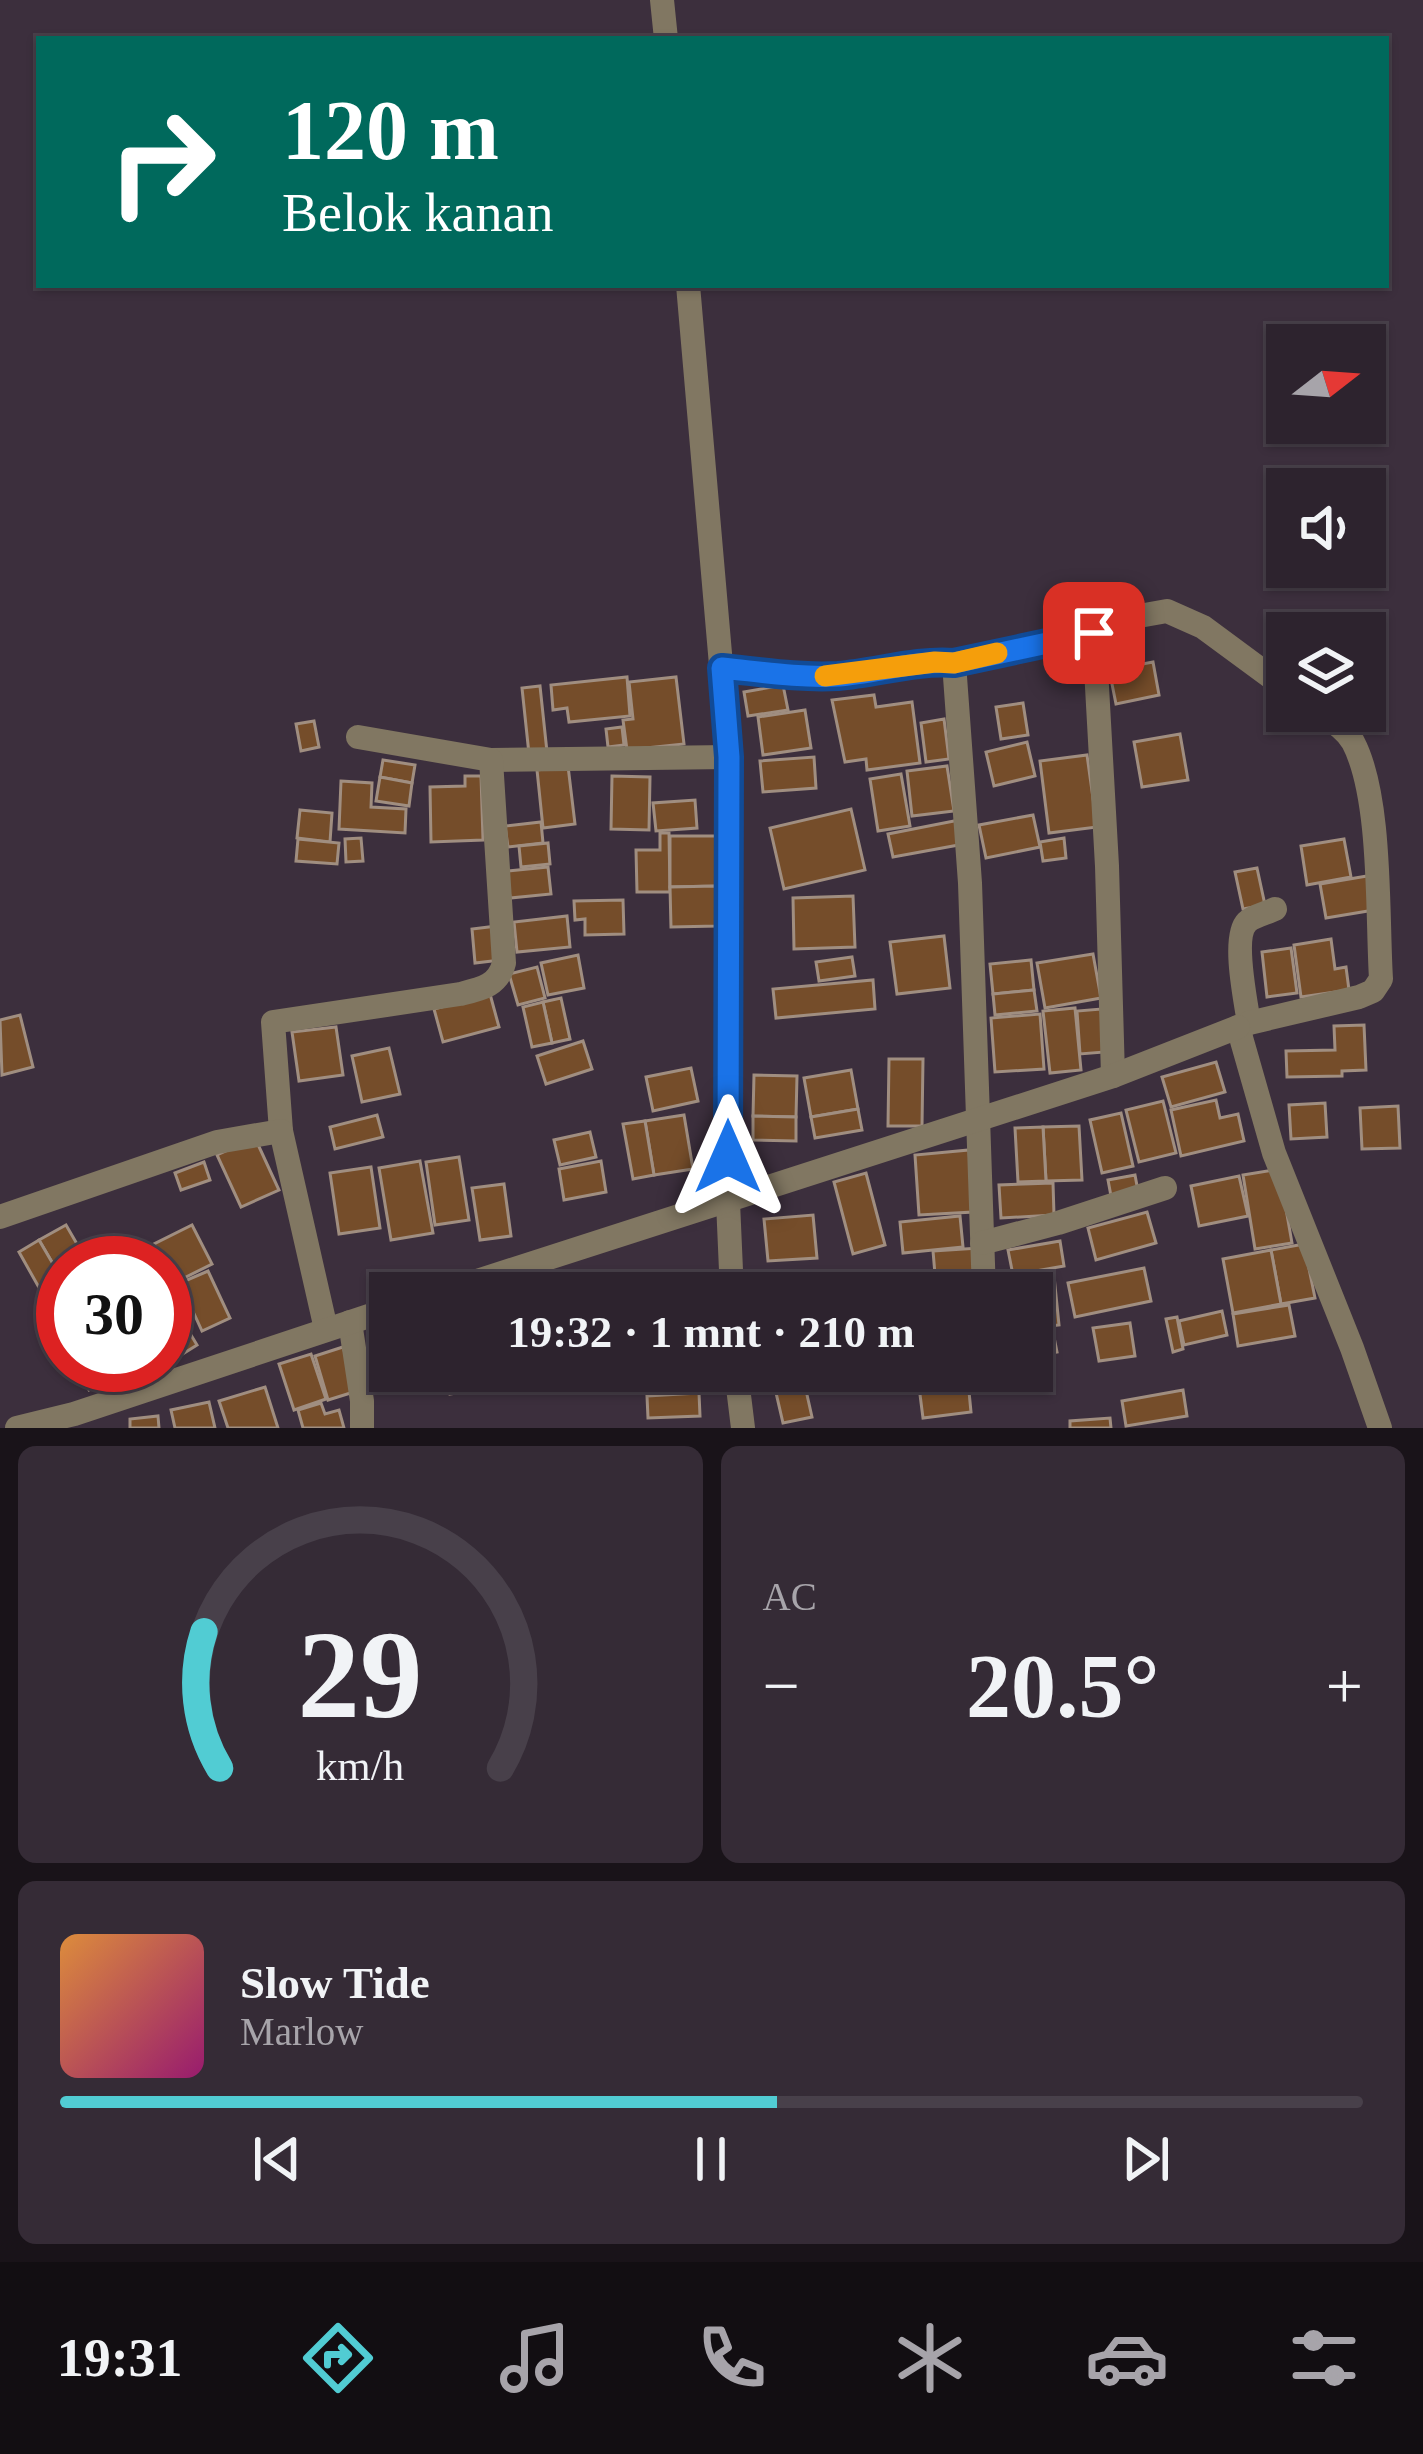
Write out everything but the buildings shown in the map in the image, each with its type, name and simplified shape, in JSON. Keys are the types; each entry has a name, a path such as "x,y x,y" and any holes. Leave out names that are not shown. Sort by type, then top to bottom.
{"street":[{"path":"662,0 666,36"},
{"path":"688,288 729,757 731,1272"},
{"path":"722,668 793,677 954,663 1094,633 1139,616 1178,613 1266,674"},
{"path":"1094,633 1113,1076"},
{"path":"954,663 970,883 983,1272"},
{"path":"506,1272 1113,1076 1244,1025 1372,991 1381,979 1370,804 1362,767 1344,732"},
{"path":"358,736 491,760 729,757"},
{"path":"362,1428 362,1400 280,1131 272,1022 460,994 487,987 501,977 504,963 491,760"},
{"path":"1275,909 1248,921 1241,938 1244,1025 1274,1154 1380,1428"},
{"path":"0,1216 217,1142 280,1131"},
{"path":"982,1243 1165,1188"},
{"path":"17,1428 74,1414 369,1315"},
{"path":"739,1392 743,1428"}],"slow traffic":[{"path":"825,676 954,663 997,653"}],"route":[{"path":"728,1157 729,757 722,668 793,677 841,676 954,663 1094,633"}]}
